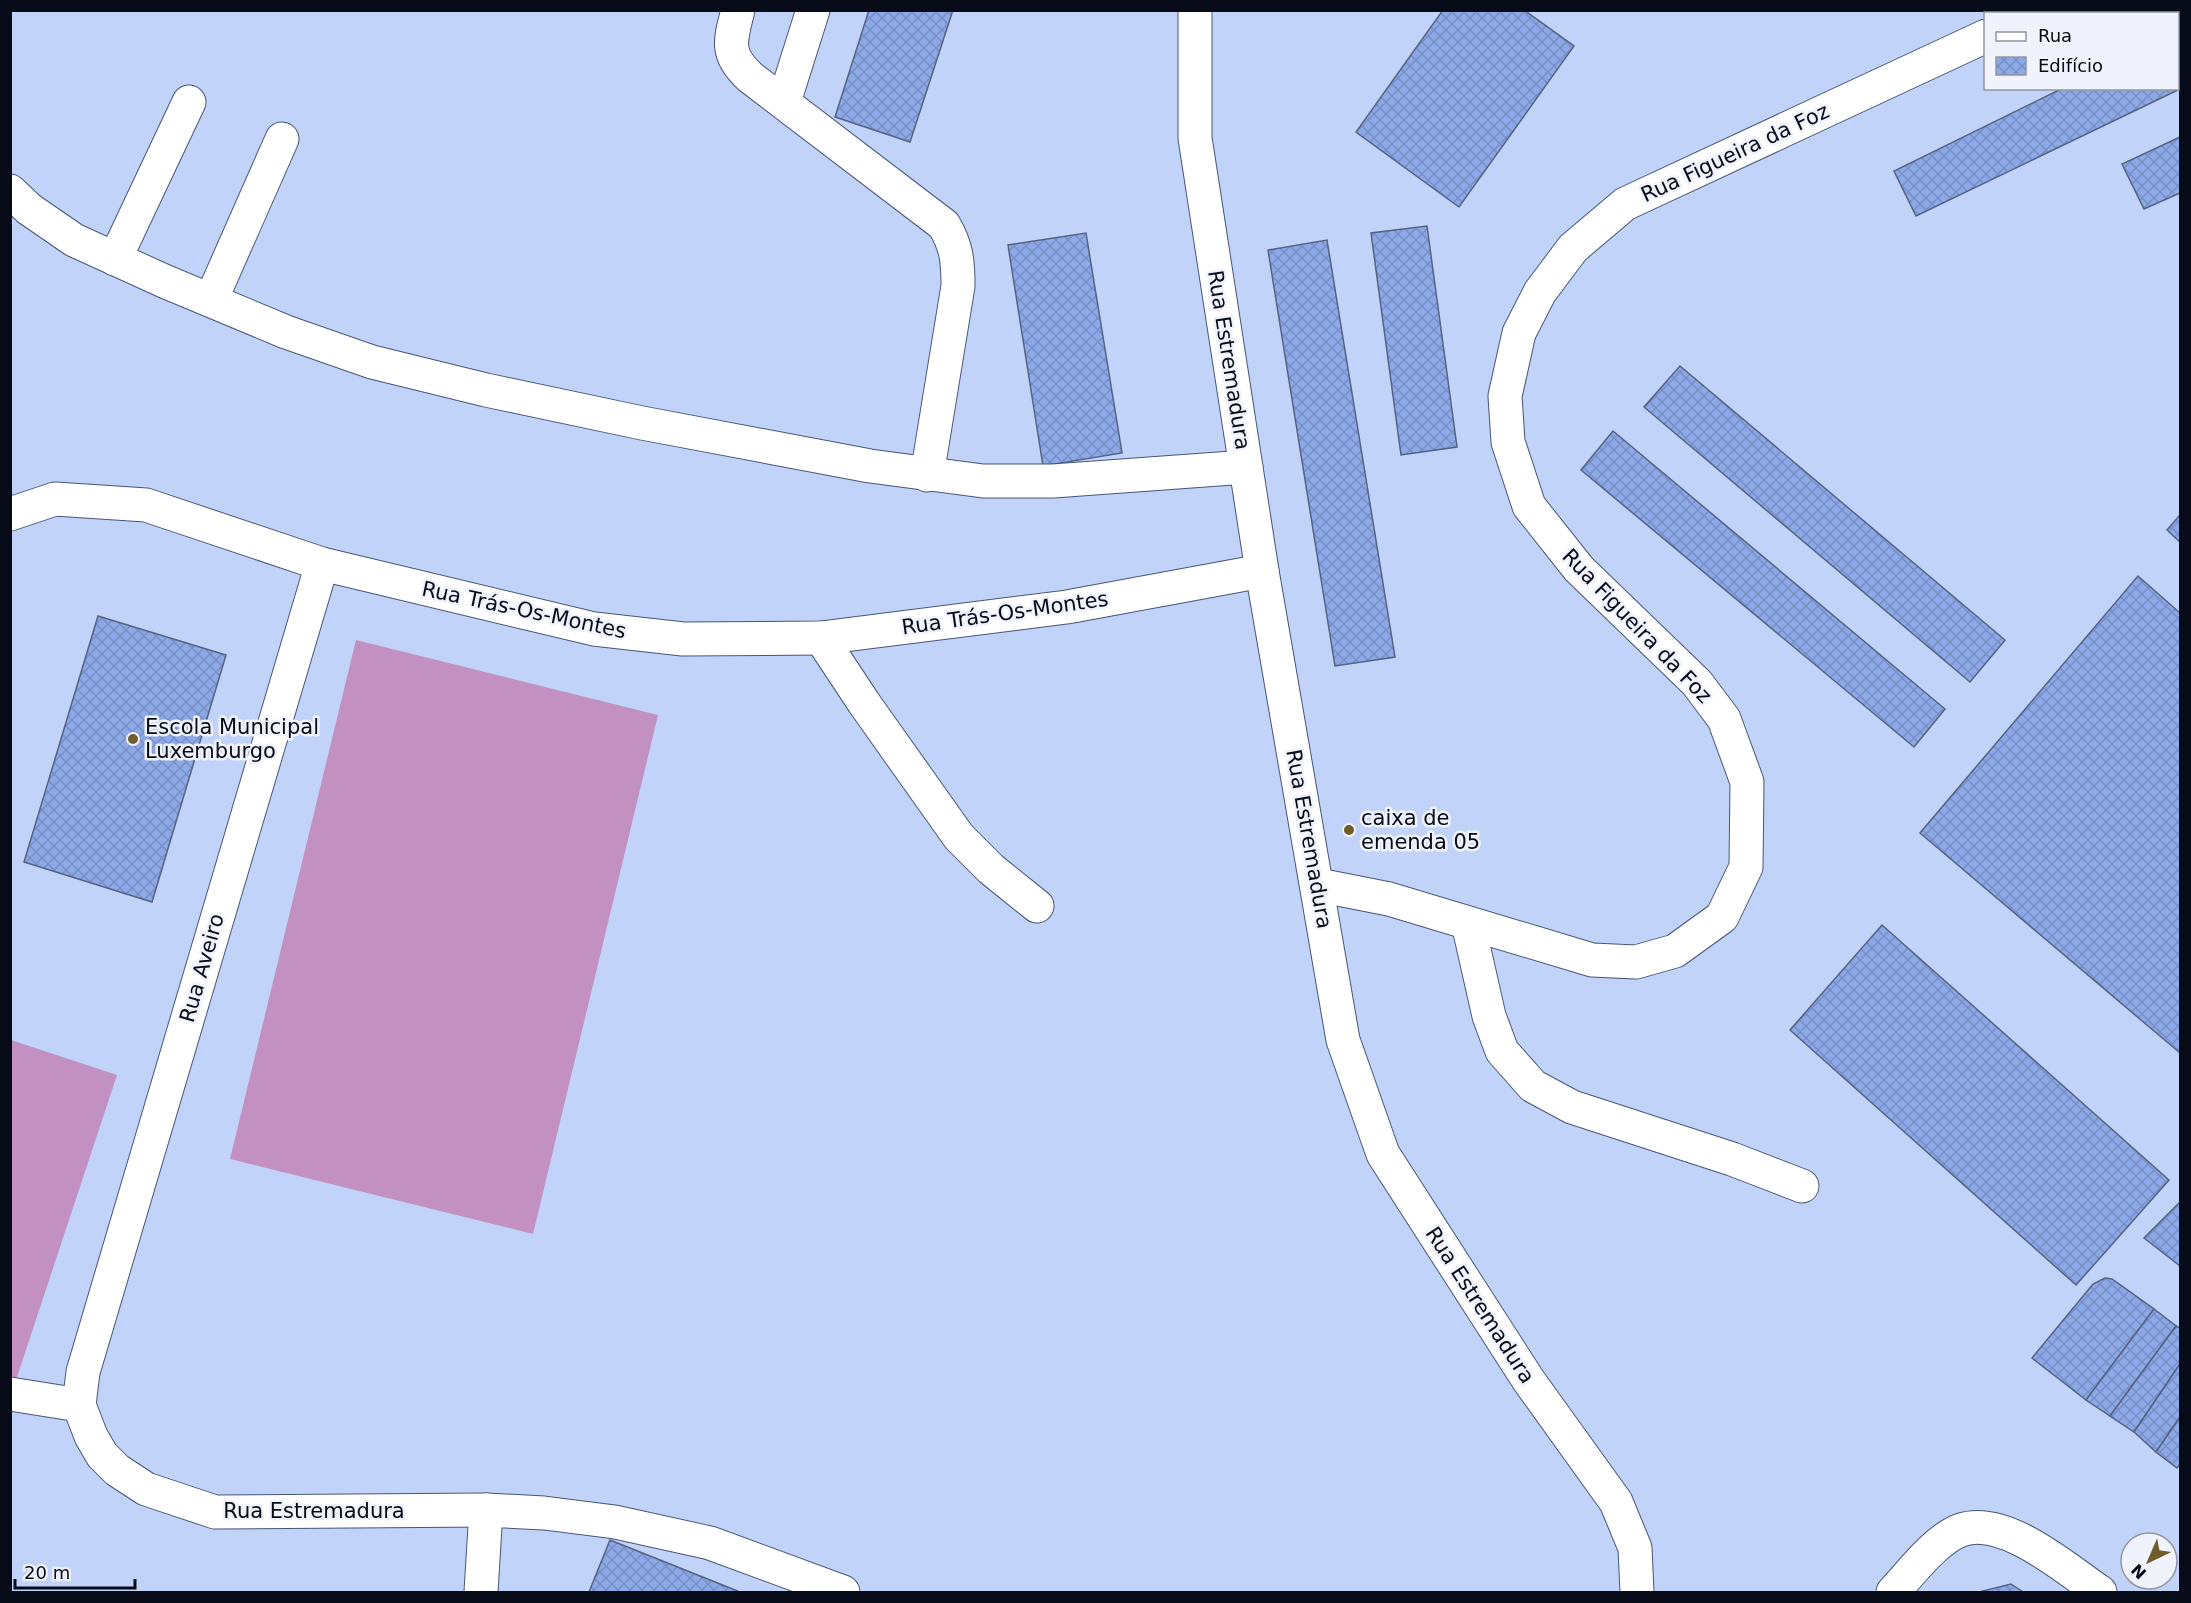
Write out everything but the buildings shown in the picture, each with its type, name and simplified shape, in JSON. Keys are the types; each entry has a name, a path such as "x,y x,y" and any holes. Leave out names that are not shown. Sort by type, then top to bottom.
{"street":[{"path":"738,10 731,42 732,55 740,67 944,225 954,242 958,264 958,286 927,475"},
{"path":"784,102 813,10"},
{"name":"Rua Estremadura","path":"1195,10 1195,138 1262,571 1343,1040 1383,1154 1528,1380 1616,1502 1635,1548 1637,1593"},
{"name":"Rua Figueira da Foz","path":"1318,885 1389,899 1592,960 1636,962 1675,951 1722,917 1746,867 1747,782 1724,719 1697,684 1578,569 1529,506 1508,442 1505,396 1519,333 1539,292 1573,248 1625,204 1984,37"},
{"path":"115,259 189,102"},
{"path":"211,300 282,139"},
{"path":"10,190 29,209 74,240 286,332 372,362 486,390 642,423 927,475 983,482 1053,481 1246,467"},
{"name":"Rua Trás-Os-Montes","path":"10,514 55,500 146,505 322,564 594,629 683,639 821,638 1067,607 1262,571"},
{"name":"Rua Aveiro","path":"83,1372 322,564"},
{"path":"821,638 959,837 991,869 1037,906"},
{"path":"1468,923 1489,1016 1502,1051 1533,1086 1572,1107 1732,1159 1802,1186"},
{"name":"Rua Estremadura","path":"83,1372 79,1405 91,1436 102,1455 117,1470 146,1489 215,1512 486,1510 544,1513 615,1522 710,1543 843,1593"},
{"path":"10,1394 79,1405"},
{"path":"481,1593 486,1510"},
{"path":"1893,1593 1937,1545 1960,1530 1983,1527 2009,1534 2044,1553 2100,1593"}],"shaded area":[{"path":"356,640 658,715 533,1234 230,1159"},
{"path":"11,1040 117,1075 16,1380 11,1378"}],"place":[{"name":"Escola Municipal Luxemburgo","path":"133,739"},
{"name":"caixa de emenda 05","path":"1349,830"}]}
